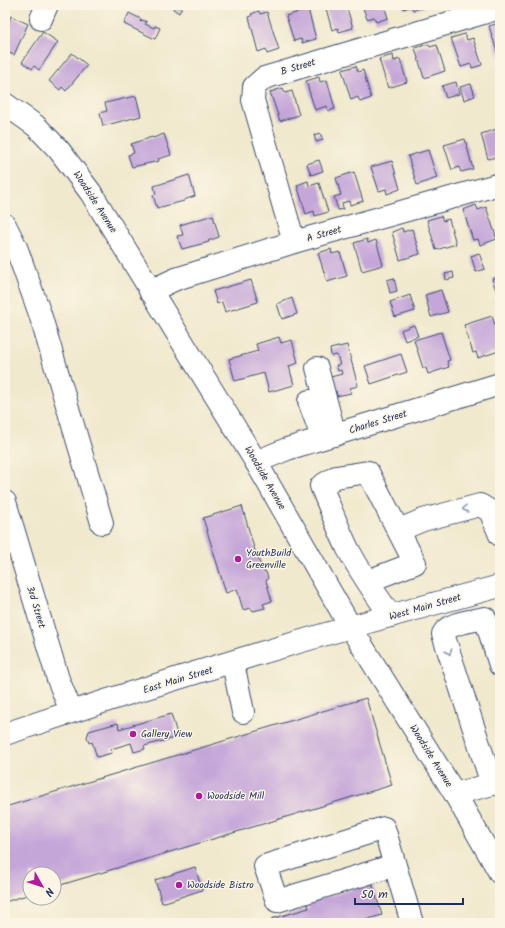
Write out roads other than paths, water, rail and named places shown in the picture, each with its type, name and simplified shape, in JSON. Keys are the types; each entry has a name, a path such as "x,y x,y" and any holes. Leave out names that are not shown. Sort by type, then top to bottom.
{"street":[{"name":"B Street","path":"294,242 253,100 252,94 257,82 264,78 300,66 500,8"},
{"name":"Woodside Avenue","path":"5,104 36,126 72,165 91,193 256,462 351,628 455,794 500,873"},
{"name":"A Street","path":"150,291 176,279 294,242 500,184"},
{"path":"5,225 16,247 40,314 102,523"},
{"path":"317,368 329,437"},
{"name":"Charles Street","path":"256,462 286,449 500,384"},
{"path":"309,401 329,437"},
{"path":"368,581 415,563 400,530 368,472 336,476 321,486 348,549 368,581 391,616"},
{"name":"3rd Street","path":"5,502 56,672 71,712"},
{"path":"400,530 423,520 480,505 490,511 500,535"},
{"name":"West Main Street","path":"351,628 500,586"},
{"path":"451,599 460,623"},
{"path":"455,794 496,783 443,634 445,630 460,623 485,618 500,665"},
{"name":"East Main Street","path":"5,734 71,712 351,628"},
{"path":"233,663 243,712"},
{"path":"395,865 276,901 265,866 384,828 395,865 412,923"}],"place":[{"name":"YouthBuild Greenville","path":"238,559"},
{"name":"Gallery View","path":"133,734"},
{"name":"Woodside Mill","path":"199,796"},
{"name":"Woodside Bistro","path":"179,885"}]}
